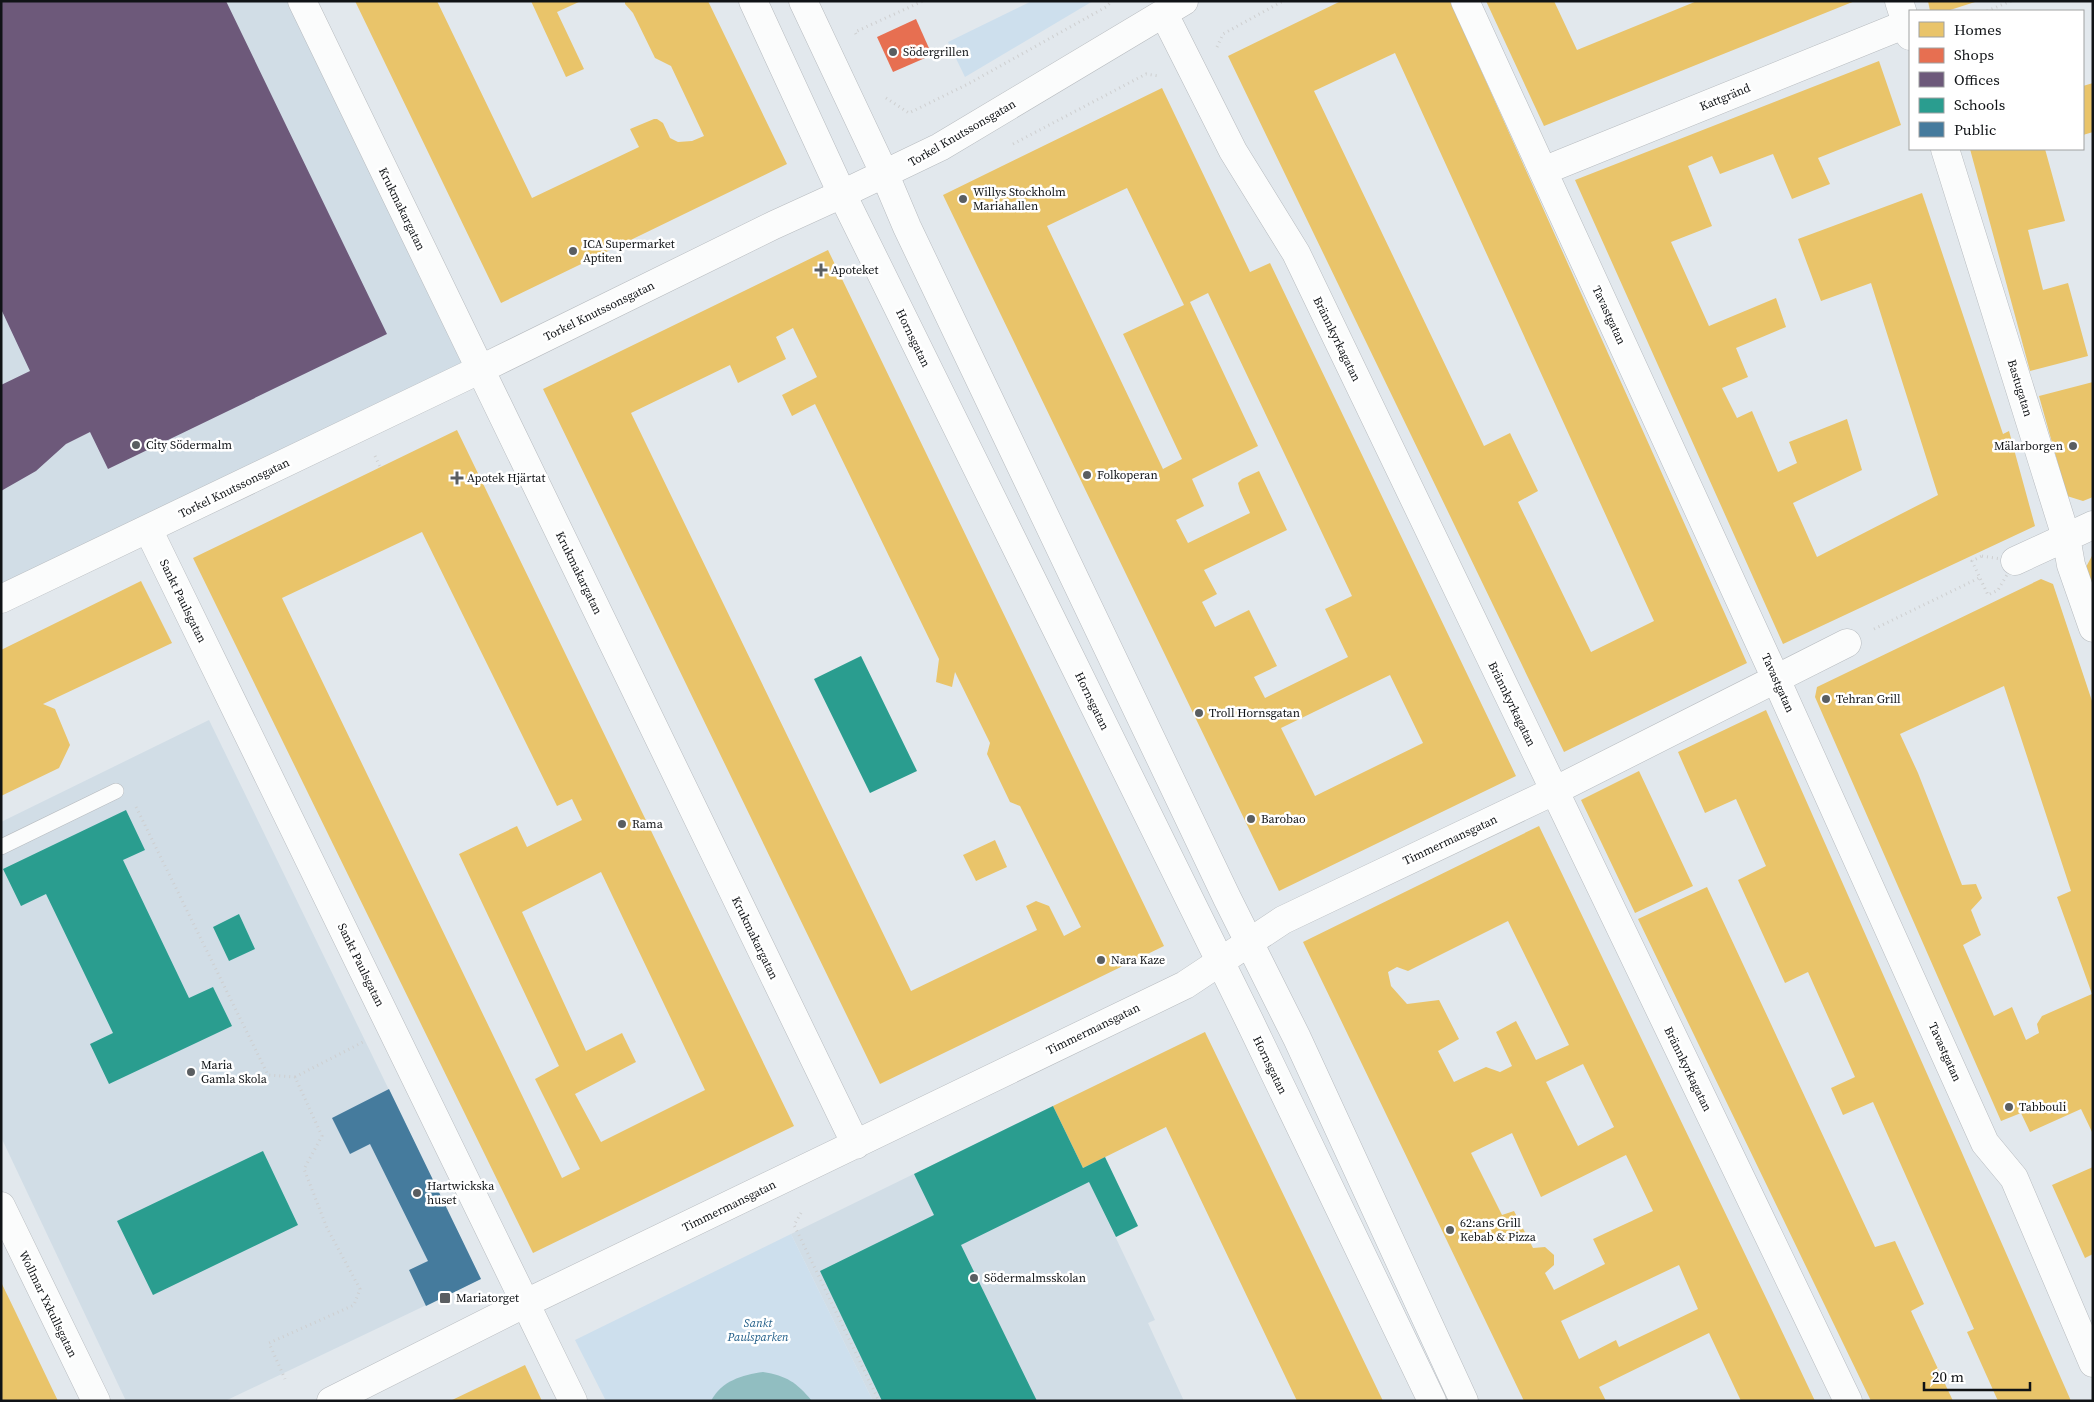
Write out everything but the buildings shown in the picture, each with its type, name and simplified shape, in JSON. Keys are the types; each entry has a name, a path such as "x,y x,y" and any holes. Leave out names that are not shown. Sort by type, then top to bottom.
{"street":[{"name":"Krukmakargatan","path":"302,1 856,1145"},
{"name":"Hornsgatan","path":"753,1 842,194 1220,962 1432,1401"},
{"path":"803,1 886,175 907,227 1249,943 1297,1038 1464,1401"},
{"name":"Tavastgatan","path":"1465,1 1776,679 1985,1143 2014,1178 2093,1363"},
{"name":"Torkel Knutssonsgatan","path":"1,600 481,369 774,225 886,175 940,146 1174,8"},
{"name":"Brännkyrkagatan","path":"1174,8 1233,151 1296,253 1848,1401"},
{"name":"Kattgränd","path":"1543,171 1905,20"},
{"name":"Bastugatan","path":"1946,150 2066,537 2071,566 2093,628"},
{"path":"2014,561 2093,524"},
{"name":"Sankt Paulsgatan","path":"148,529 573,1401"},
{"name":"Timmermansgatan","path":"332,1401 526,1303 1185,985 1291,916 1554,791 1847,643"},
{"name":"Wollmar Yxkullsgatan","path":"1,1206 96,1401"}],"lane":[{"path":"1,847 116,791"}],"path":[{"path":"859,40 855,32 923,1"},
{"path":"883,91 887,100 909,113 968,84 1106,7 1112,1"},
{"path":"1215,50 1223,34 1283,1"},
{"path":"1990,10 2011,1"},
{"path":"1007,147 1146,74 1165,77"},
{"path":"1972,561 1988,595"},
{"path":"1891,621 1979,578"},
{"path":"116,791 136,807 268,1075 295,1077 392,1027"},
{"path":"285,1379 269,1343 354,1305 360,1289 327,1228 304,1169 322,1136 295,1077"},
{"path":"801,1212 794,1225 879,1401"}],"shaded area":[{"path":"1,1 296,1 476,367 1,599"},
{"name":"Maria Gamla Skola","path":"209,720 481,1279 225,1401 126,1401 1,1137 1,822"},
{"name":"Södermalmsskolan","path":"1053,1106 1155,1320 1148,1323 1184,1401 873,1401 791,1234"},
{"path":"763,1372 791,1381 812,1401 711,1401 720,1388 733,1380"}],"green space":[{"path":"1032,1 1093,1 965,77 948,42"},
{"name":"Sankt Paulsparken","path":"791,1234 873,1401 606,1401 575,1340"}],"place":[{"name":"Södergrillen","path":"893,52"},
{"name":"Willys Stockholm Mariahallen","path":"963,199"},
{"name":"ICA Supermarket Aptiten","path":"573,251"},
{"name":"Apoteket","path":"821,270"},
{"name":"City Södermalm","path":"136,445"},
{"name":"Mälarborgen","path":"2073,446"},
{"name":"Folkoperan","path":"1087,475"},
{"name":"Apotek Hjärtat","path":"457,478"},
{"name":"Tehran Grill","path":"1826,699"},
{"name":"Troll Hornsgatan","path":"1199,713"},
{"name":"Barobao","path":"1251,819"},
{"name":"Rama","path":"622,824"},
{"name":"Nara Kaze","path":"1101,960"},
{"name":"Maria Gamla Skola","path":"191,1072"},
{"name":"Tabbouli","path":"2009,1107"},
{"name":"Hartwickska huset","path":"417,1193"},
{"name":"62:ans Grill Kebab & Pizza","path":"1450,1230"},
{"name":"Södermalmsskolan","path":"974,1278"},
{"name":"Mariatorget","path":"445,1298"}]}
